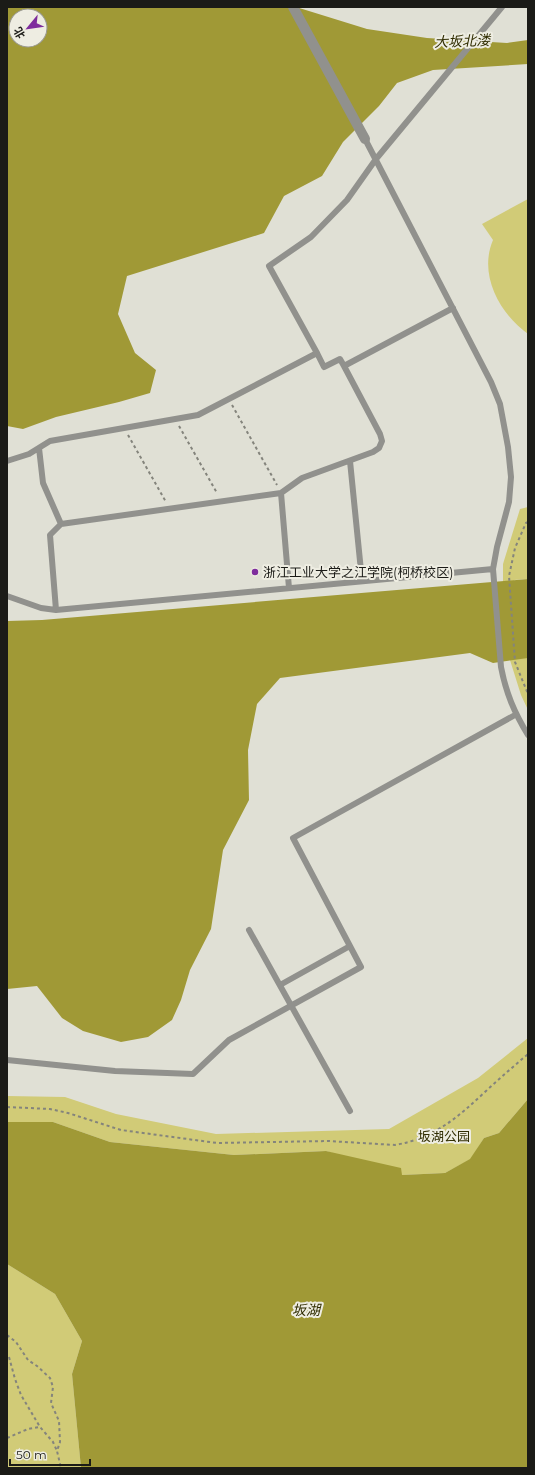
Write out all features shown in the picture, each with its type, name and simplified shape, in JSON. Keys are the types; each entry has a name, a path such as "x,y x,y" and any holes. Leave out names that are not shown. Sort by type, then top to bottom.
{"street":[{"path":"293,7 365,139"}],"lane":[{"path":"56,610 50,535 61,524 281,493 302,478 379,448 382,442 380,434 340,359 324,367 269,266 311,237 348,200 376,159 502,7"},
{"path":"365,139 491,382 500,404 508,447 511,478 510,502 497,547 493,569 501,667 515,715 528,735"},
{"path":"344,366 453,308"},
{"path":"7,461 29,454 50,441 198,415 317,353"},
{"path":"39,448 43,483 61,524"},
{"path":"350,460 362,581"},
{"path":"281,493 289,588"},
{"path":"7,596 41,608 56,610 493,569"},
{"path":"7,1060 115,1071 193,1074 229,1040 361,967 293,838 515,715"},
{"path":"249,930 350,1111"},
{"path":"280,985 350,946"}],"path":[{"path":"228,399 281,493"},
{"path":"175,419 221,502"},
{"path":"124,428 170,508"},
{"path":"528,522 526,523 515,548 509,576 515,662 528,694"},
{"path":"7,1107 50,1109 68,1112 121,1130 218,1143 328,1141 396,1145 404,1144 428,1135 460,1115 528,1054"},
{"path":"7,1335 16,1342 28,1360 50,1378 53,1386 51,1403 58,1421 60,1442 57,1451"},
{"path":"9,1357 21,1395 40,1427 53,1442 61,1468"},
{"path":"7,1438 28,1429 40,1427"}],"green space":[{"path":"528,199 528,334 509,316 494,293 488,267 489,253 493,240 482,224"},
{"path":"528,507 528,579 514,580 520,658 528,658 528,710 521,695 510,660 503,581 503,564 520,509"},
{"name":"坂湖公园","path":"528,1038 528,1099 499,1133 484,1138 471,1159 445,1173 402,1175 326,1151 234,1155 110,1142 53,1122 7,1122 7,1096 65,1097 116,1114 216,1134 389,1129 478,1078"},
{"path":"7,1264 55,1294 82,1341 72,1374 81,1468 7,1468"}],"water":[{"name":"大坂北溇","path":"7,7 296,7 367,29 427,38 507,43 528,40 528,64 433,70 397,83 379,106 343,142 322,176 284,196 264,233 127,276 118,314 135,353 156,370 150,393 56,417 23,429 7,426"},
{"path":"528,579 528,658 493,663 470,653 280,678 257,704 248,750 249,800 223,850 211,929 190,970 181,1000 172,1020 148,1037 121,1042 83,1031 62,1018 37,986 7,989 7,621 42,620"},
{"name":"坂湖","path":"528,1099 528,1468 81,1468 72,1374 82,1341 55,1294 7,1264 7,1122 53,1122 110,1142 234,1155 326,1151 401,1168 402,1175 445,1173 470,1159 484,1138 499,1133"}],"place":[{"name":"浙江工业大学之江学院(柯桥校区)","path":"255,572"}]}
